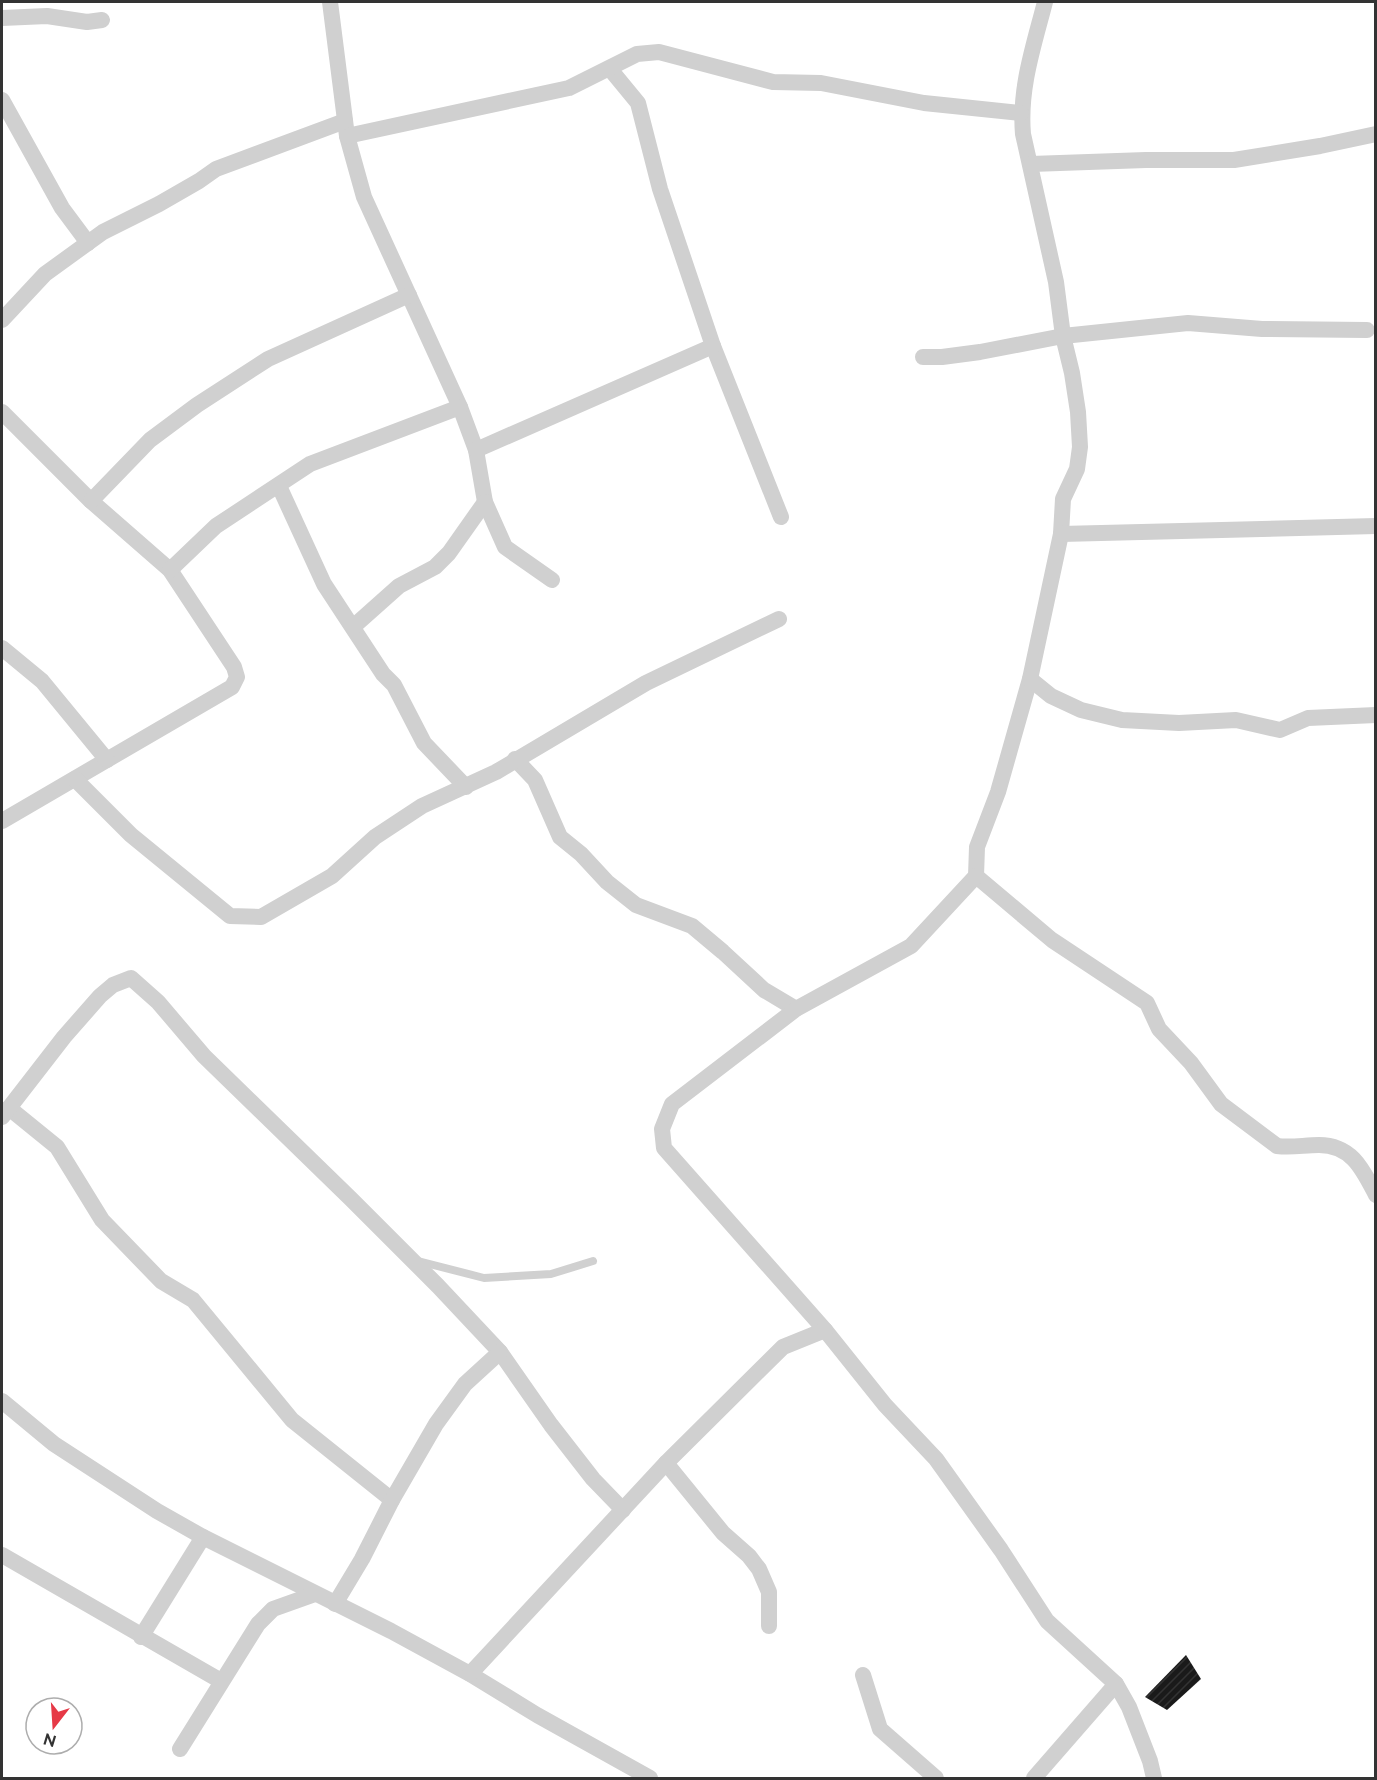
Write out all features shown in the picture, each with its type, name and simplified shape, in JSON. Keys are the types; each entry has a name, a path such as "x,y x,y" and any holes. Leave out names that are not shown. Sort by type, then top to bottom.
{"street":[{"path":"330,2 346,128 364,197 460,407 476,450 485,502 505,547 552,580"},
{"path":"1046,2 1024,82 1021,113 1023,134 1056,282 1063,336 1078,412 1080,447 1077,469 1063,499 1061,534 1030,679 998,792 977,847 976,876 911,946 796,1009 672,1104 662,1129 664,1148 825,1330 885,1405 936,1459 1001,1550 1047,1621 1116,1684 1150,1761 1154,1779"},
{"path":"2,18 47,16 87,22 102,20"},
{"path":"2,320 45,274 103,232 159,204 216,169 346,128 569,88 637,54 659,52 773,82 821,83 924,103 1021,113"},
{"path":"610,69 638,103 660,189 713,346 781,517"},
{"path":"2,99 62,208 88,243"},
{"path":"1031,164 1234,160 1376,134"},
{"path":"91,501 150,440 196,405 268,358 409,295"},
{"path":"923,357 980,352 1063,336 1188,323 1262,329 1367,330"},
{"path":"476,450 713,346"},
{"path":"170,570 216,526 310,465 460,407"},
{"path":"2,412 91,501 170,570 234,667 237,677 232,687 2,821"},
{"path":"279,486 324,584 383,674 394,685 424,743 466,787"},
{"path":"353,627 399,586 435,567 449,553 485,502"},
{"path":"1061,534 1376,526"},
{"path":"75,779 131,835 230,916 261,917 332,876 375,837 422,806 466,787 646,683 779,619"},
{"path":"2,648 42,681 107,760"},
{"path":"1030,679 1051,696 1081,710 1122,720 1179,723 1236,720 1280,730 1308,718 1376,715"},
{"path":"515,759 535,780 560,837 581,854 607,882 636,905 692,926 723,951 764,990 796,1009"},
{"path":"976,876 1052,940 1147,1003 1159,1029 1191,1063 1221,1104 1277,1146 1286,1148 1336,1146 1350,1154 1360,1164 1376,1195"},
{"path":"392,1500 292,1420 193,1300 160,1281 102,1220 57,1147 5,1113 64,1037 100,996 113,985 131,978 158,1002 204,1056 438,1286 500,1352 551,1425 593,1479 623,1510"},
{"path":"471,1674 666,1463 783,1347 825,1330"},
{"path":"335,1604 436,1424 465,1384 500,1352"},
{"path":"2,1401 54,1444 106,1479 203,1537 471,1674 537,1715 650,1779"},
{"path":"666,1463 723,1533 749,1556 759,1569 769,1592 769,1626"},
{"path":"141,1637 203,1537"},
{"path":"2,1555 221,1681"},
{"path":"180,1749 258,1624 273,1609 315,1594"},
{"path":"863,1675 880,1729 936,1779"},
{"path":"1034,1779 1116,1684"}],"lane":[{"path":"409,1259 484,1278 551,1274 592,1261"}],"building":[{"path":"1186,1655 1201,1679 1167,1710 1145,1697"}]}
